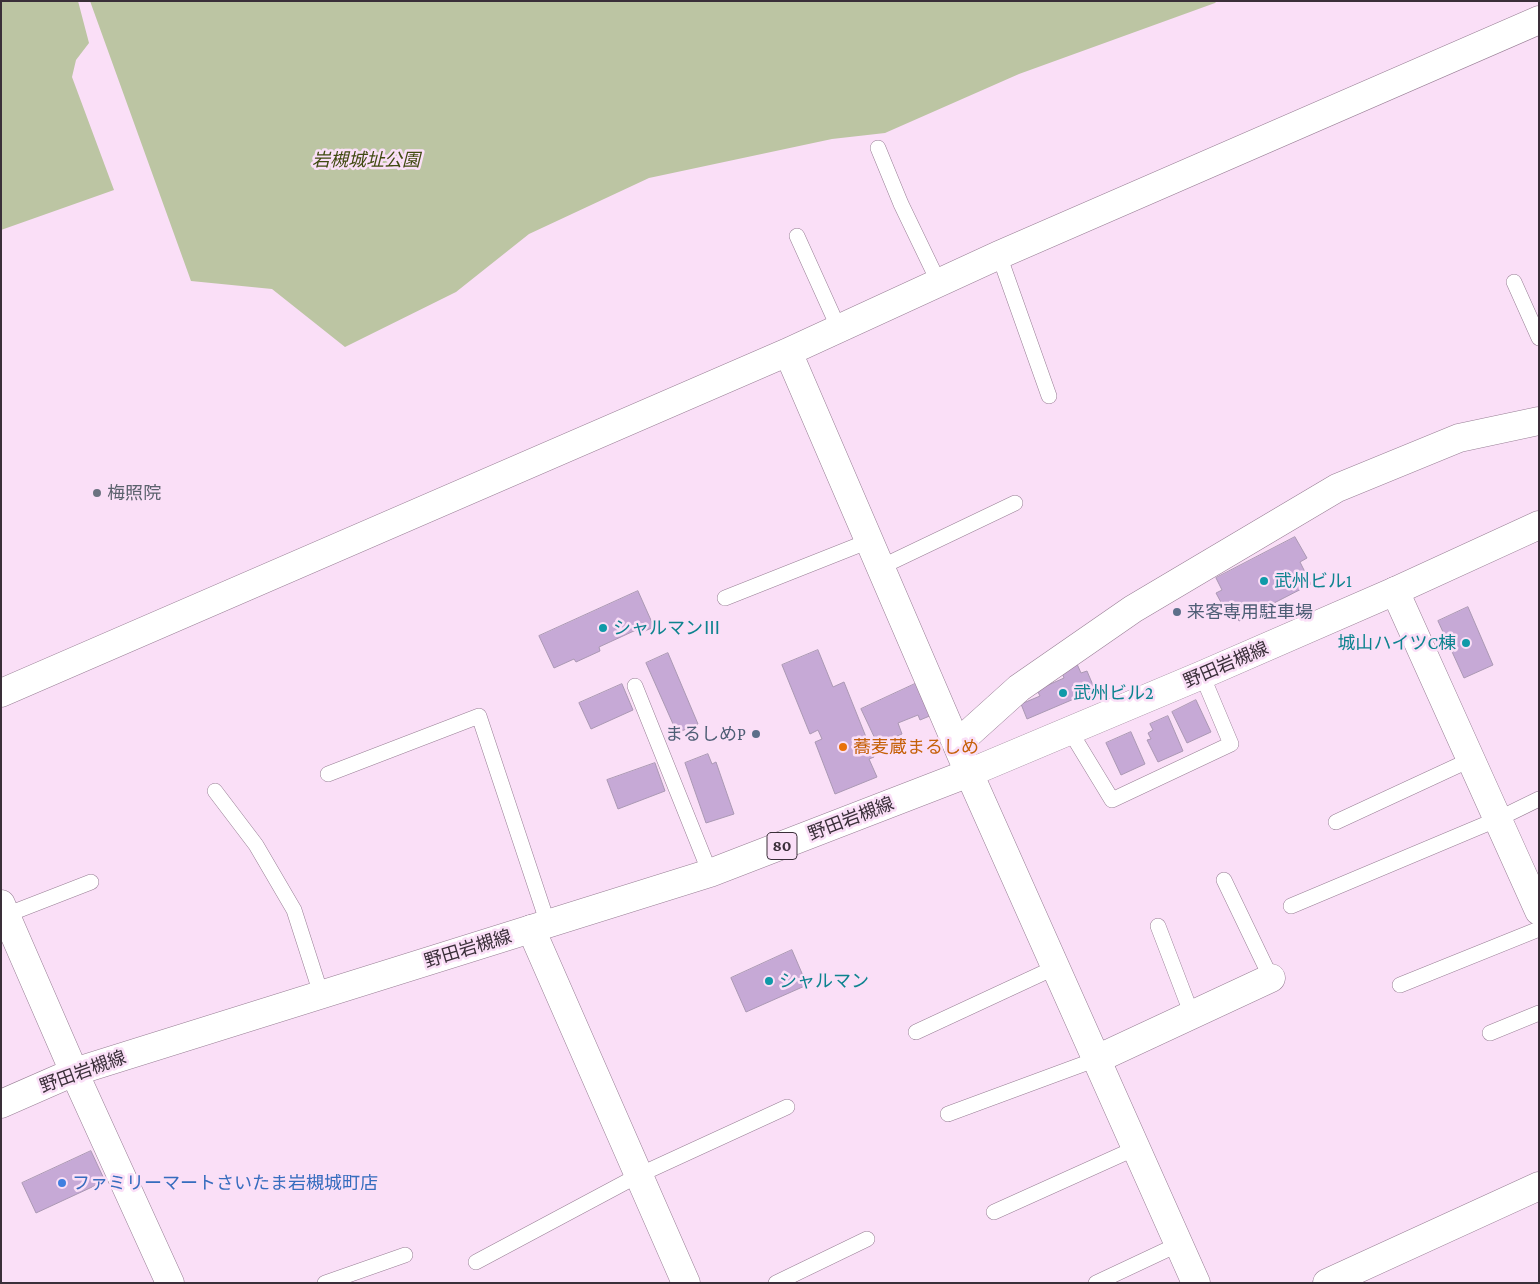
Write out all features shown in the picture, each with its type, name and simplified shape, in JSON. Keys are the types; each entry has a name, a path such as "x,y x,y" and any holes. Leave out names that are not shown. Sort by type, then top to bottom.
{"street":[{"path":"1,693 788,352 999,255 1539,20"},
{"path":"788,352 958,743 969,773 1196,1283"},
{"path":"958,743 1019,688 1133,609 1337,488 1459,438 1539,421"},
{"name":"野田岩槻線","path":"1,1104 74,1072 710,873 969,773 1070,731 1395,591 1539,525"},
{"path":"1395,591 1539,911"},
{"path":"4,909 74,1072 170,1283"},
{"path":"540,927 639,1175 686,1283"},
{"path":"1097,1059 1272,978"},
{"path":"1327,1283 1539,1186"}],"lane":[{"path":"878,148 901,204 938,283"},
{"path":"797,236 839,329"},
{"path":"999,255 1049,396"},
{"path":"1514,282 1539,338"},
{"path":"881,566 1015,503"},
{"path":"725,598 870,540"},
{"path":"1070,731 1112,800 1231,744 1202,675"},
{"path":"635,686 710,873"},
{"path":"328,774 479,716 540,927"},
{"path":"1336,822 1472,760"},
{"path":"215,791 256,845 294,910 321,994"},
{"path":"1291,906 1498,819 1539,799"},
{"path":"1224,880 1272,978"},
{"path":"4,909 91,882"},
{"path":"1158,926 1192,1015"},
{"path":"1400,985 1539,929"},
{"path":"916,1032 1056,967"},
{"path":"1490,1033 1539,1012"},
{"path":"948,1114 1097,1059"},
{"path":"476,1262 639,1175 787,1107"},
{"path":"994,1212 1136,1148"},
{"path":"776,1283 867,1239"},
{"path":"1096,1283 1179,1244"},
{"path":"325,1283 404,1255"}],"green space":[{"path":"1,1 78,1 89,43 76,60 72,77 114,190 1,230"},
{"name":"岩槻城址公園","path":"90,1 1217,1 1019,74 885,133 832,139 649,178 529,234 456,292 345,347 272,289 191,281"}],"building":[{"name":"武州ビル1","path":"1295,537 1307,558 1300,562 1311,584 1239,621 1231,604 1224,608 1216,593 1222,590 1216,578"},
{"name":"シャルマンⅢ","path":"638,591 654,627 638,634 636,630 599,647 600,651 576,662 574,659 554,668 539,636"},
{"name":"城山ハイツC棟","path":"1468,607 1493,665 1464,678 1438,621"},
{"path":"818,650 833,687 844,682 874,757 869,759 877,777 835,794 815,742 822,739 818,730 810,734 782,665"},
{"path":"668,653 698,724 677,733 646,663"},
{"name":"武州ビル2","path":"1077,664 1081,673 1087,671 1095,690 1027,719 1021,704 1040,696 1037,690 1064,678 1061,670"},
{"path":"917,683 932,715 920,720 918,715 898,723 902,734 878,745 861,709"},
{"path":"622,684 633,710 591,729 579,703"},
{"path":"1196,700 1211,732 1187,743 1172,712"},
{"path":"1168,716 1183,751 1158,762 1147,740 1151,739 1148,733 1153,730 1150,724"},
{"path":"1131,732 1145,764 1121,775 1106,743"},
{"path":"708,754 712,764 716,762 734,814 706,823 685,763"},
{"path":"655,763 665,791 618,809 607,780"},
{"name":"シャルマン","path":"792,950 807,985 746,1012 731,978"},
{"path":"91,1151 105,1181 36,1213 22,1183"}],"place":[{"name":"梅照院","path":"97,493"},
{"name":"武州ビル1","path":"1264,581"},
{"name":"来客専用駐車場","path":"1177,612"},
{"name":"シャルマンⅢ","path":"603,628"},
{"name":"城山ハイツC棟","path":"1466,643"},
{"name":"武州ビル2","path":"1063,693"},
{"name":"まるしめP","path":"756,734"},
{"name":"蕎麦蔵まるしめ","path":"843,747"},
{"name":"シャルマン","path":"769,981"},
{"name":"ファミリーマートさいたま岩槻城町店","path":"62,1183"}]}
